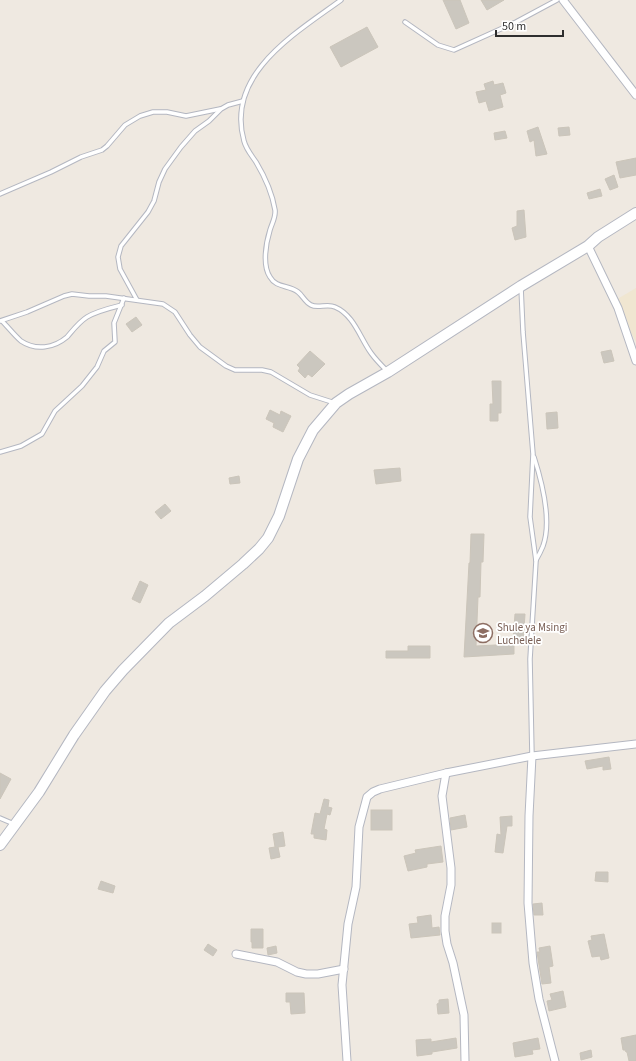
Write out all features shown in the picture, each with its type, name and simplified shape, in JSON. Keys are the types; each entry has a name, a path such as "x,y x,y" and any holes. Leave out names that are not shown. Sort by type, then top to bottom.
{"main road":[{"path":"0,845 39,792 74,735 105,691 123,670 169,623 205,596 243,564 268,538 279,516 298,459 313,430 336,403 588,246 598,237 636,213"}],"street":[{"path":"563,0 636,95"},
{"path":"588,246 618,308 636,361"},
{"path":"347,1061 342,985 348,924 356,887 359,827 367,797 380,789 446,773 532,756 636,744"},
{"path":"532,756 529,816 528,903 533,963 539,999 555,1061"},
{"path":"446,773 442,796 451,868 451,880 445,916 445,930 464,1015 465,1061"},
{"path":"236,954 277,962 297,972 306,974 318,974 344,969"}],"lane":[{"path":"341,0 277,48 261,65 250,82 243,101 240,123 244,143 267,184 273,199 275,213 270,230 265,260 266,269 270,278 276,284 298,292 311,305 333,306 348,315 372,354 388,372"},
{"path":"405,22 428,39 446,48 454,50 516,22 558,0"},
{"path":"137,300 120,269 118,257 121,246 148,212 154,201 159,182 166,169 195,131 209,121 221,109 228,105 243,101"},
{"path":"0,194 81,157 102,150 125,125 140,116 153,112 167,112 186,116 221,109"},
{"path":"522,286 523,332 533,454 530,517 536,561 530,659 532,756"},
{"path":"122,305 98,312 86,318 66,337 56,344 46,348 38,347 21,340 1,321 72,294 106,296 163,304 175,312 190,336 200,347 226,366 235,370 262,370 271,372 310,395 336,403"},
{"path":"0,452 21,446 42,434 55,412 82,386 97,367 104,351 115,342 114,323 124,298"},
{"path":"533,454 542,482 546,523 543,545 536,561"},
{"path":"0,818 15,825"}],"shaded area":[{"path":"636,288 636,342 614,301"}],"building":[{"path":"443,0 460,0 469,23 456,29"},
{"path":"481,0 504,0 487,10"},
{"path":"367,27 378,47 341,67 330,47"},
{"path":"493,81 494,85 503,83 506,93 500,95 503,107 489,111 486,101 479,103 476,92 486,90 484,84"},
{"path":"538,127 547,154 536,156 534,140 530,142 527,131"},
{"path":"569,127 570,135 559,136 558,128"},
{"path":"505,131 507,138 495,140 494,133"},
{"path":"636,158 636,175 620,178 616,162"},
{"path":"614,175 618,187 610,190 605,179"},
{"path":"600,189 602,196 589,199 587,193"},
{"path":"524,210 526,237 515,240 512,228 517,226 517,211"},
{"path":"136,317 142,325 132,332 126,324"},
{"path":"611,350 614,361 604,363 601,352"},
{"path":"310,351 325,364 312,377 308,374 305,378 298,371 300,368 297,365"},
{"path":"492,381 501,381 501,413 498,413 498,421 490,421 490,404 493,404"},
{"path":"270,410 280,415 281,411 291,416 283,432 273,427 274,423 266,419"},
{"path":"557,412 558,428 547,429 546,413"},
{"path":"400,468 401,481 376,484 374,470"},
{"path":"239,476 240,483 230,484 229,478"},
{"path":"165,504 171,511 161,519 155,512"},
{"path":"471,534 484,534 483,562 481,562 480,597 478,597 476,646 514,644 514,654 464,657"},
{"path":"140,581 148,585 140,603 132,599"},
{"path":"515,614 525,614 523,643 513,642"},
{"path":"408,646 430,646 430,658 386,658 386,651 408,651"},
{"path":"609,757 611,769 603,770 603,766 587,769 585,761"},
{"path":"0,773 11,779 0,799"},
{"path":"324,799 329,800 328,807 332,808 330,815 327,814 324,829 327,830 326,840 314,838 314,834 311,834 315,813 320,814"},
{"path":"371,810 392,810 392,830 371,830"},
{"path":"465,815 467,827 451,830 450,818"},
{"path":"512,816 512,826 507,826 503,853 495,852 497,834 501,835 500,817"},
{"path":"283,832 285,846 278,847 280,857 271,859 269,848 275,847 273,834"},
{"path":"441,846 443,862 427,864 427,867 408,871 404,856 416,853 415,850"},
{"path":"596,872 608,872 608,882 595,881"},
{"path":"101,881 115,886 113,893 98,889"},
{"path":"542,903 543,915 534,915 533,904"},
{"path":"431,915 432,928 439,927 440,935 411,938 409,924 418,923 417,917"},
{"path":"492,923 501,923 501,933 492,933"},
{"path":"251,929 263,929 263,948 252,948"},
{"path":"604,934 609,958 601,960 600,956 592,957 588,941 592,940 591,936"},
{"path":"208,944 217,950 213,956 204,950"},
{"path":"276,946 277,953 268,955 267,948"},
{"path":"550,946 553,966 549,967 551,983 542,984 537,952 540,952 539,948"},
{"path":"563,991 566,1007 549,1011 547,1001 552,1000 550,994"},
{"path":"286,993 304,993 305,1013 291,1014 290,1002 286,1002"},
{"path":"448,999 449,1013 438,1014 437,1004 439,1003 439,1000"},
{"path":"636,1035 636,1061 629,1061 627,1052 623,1050 621,1038"},
{"path":"456,1038 457,1048 417,1056 416,1040 431,1039 431,1042"},
{"path":"538,1038 540,1049 532,1050 533,1054 515,1057 513,1043"},
{"path":"591,1050 592,1057 581,1060 580,1053"}],"place":[{"name":"Shule ya Msingi Luchelele","path":"483,633"}]}
